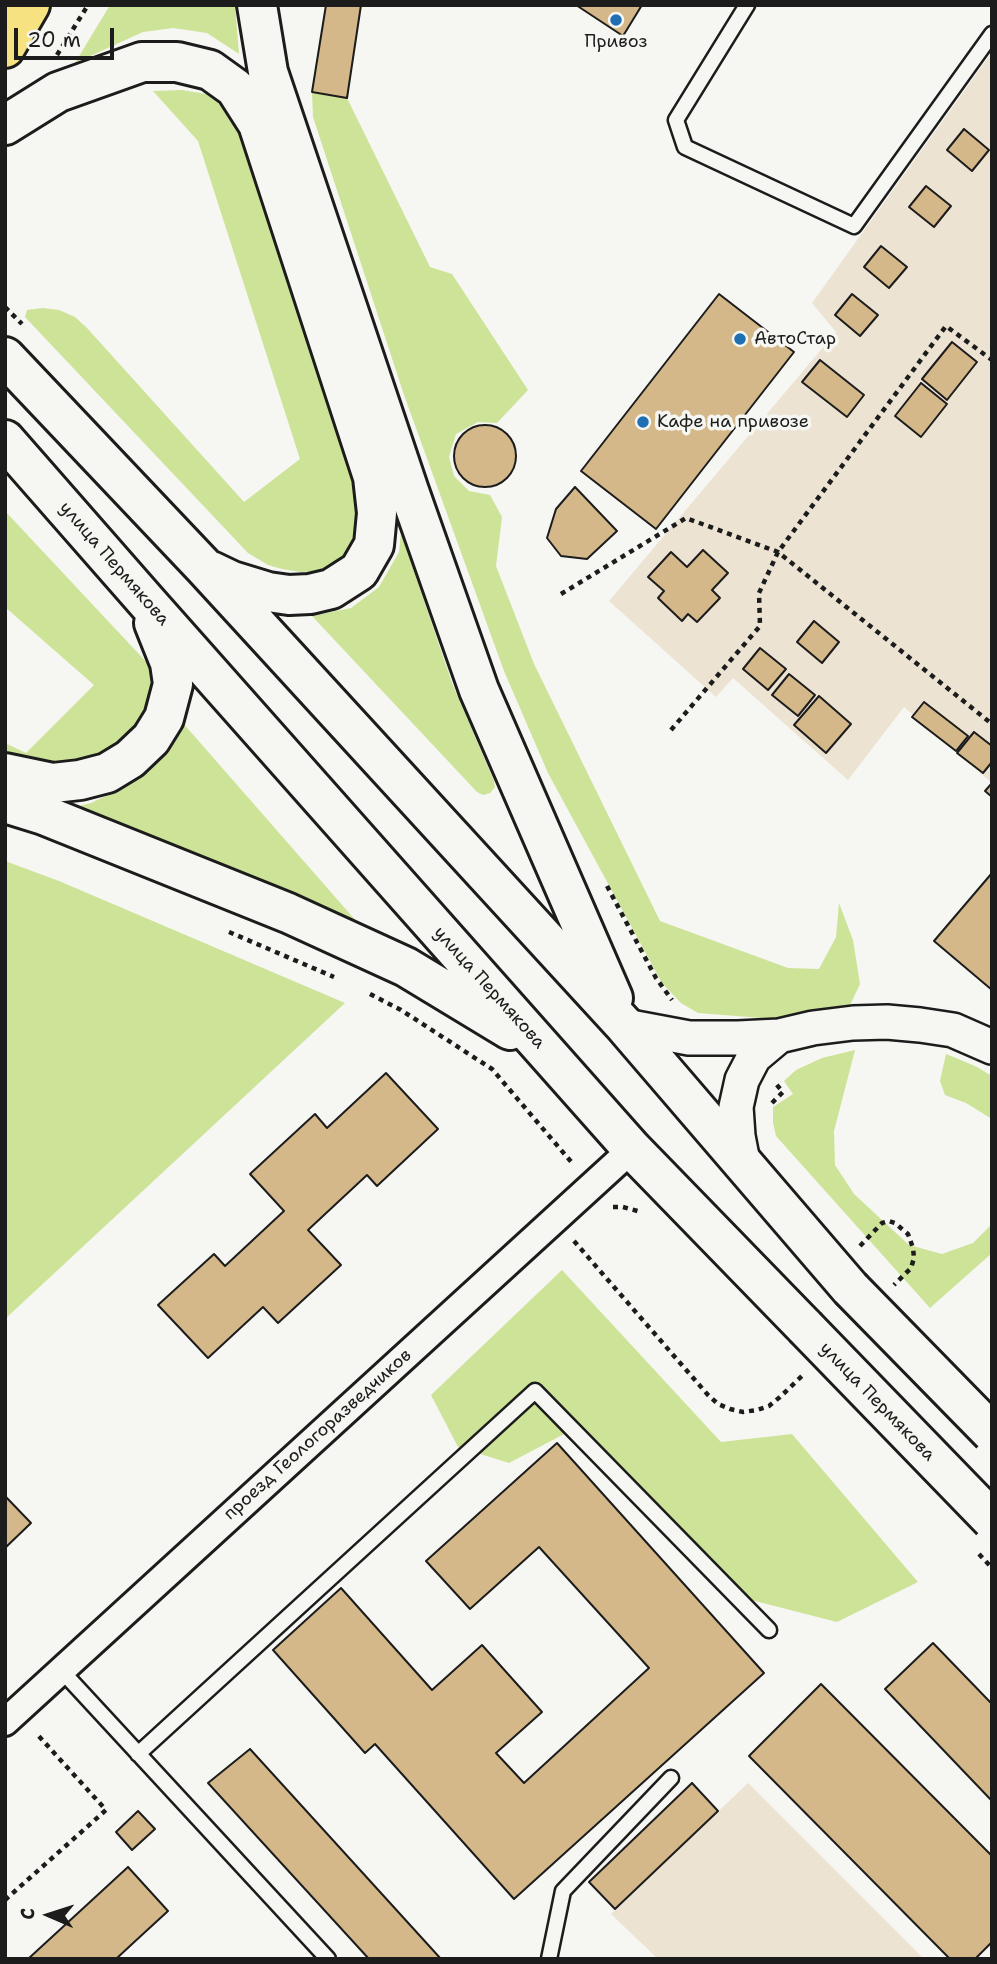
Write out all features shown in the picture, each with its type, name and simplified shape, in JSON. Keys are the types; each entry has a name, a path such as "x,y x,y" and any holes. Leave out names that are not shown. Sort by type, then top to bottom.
{"main road":[{"path":"257,5 268,72 479,690 625,1026"},
{"path":"5,125 58,92 142,62 177,62 210,70 235,88 258,124 373,477 377,513 374,545 359,571 331,589 310,594 268,592 232,581 204,567"},
{"path":"5,357 204,567 625,1026 743,1162 859,1272 992,1433"},
{"name":"улица Пермякова","path":"14,449 632,1149 992,1520"},
{"path":"5,773 53,783 94,777 107,773 130,759 151,738 164,718 173,684 170,663 146,601"},
{"path":"5,803 44,815 288,913 407,967 545,1051"}],"street":[{"path":"625,1026 689,1038 738,1038 779,1036 853,1023 887,1022 953,1030 992,1047"},
{"path":"743,1162 736,1107 742,1080 754,1057 779,1036"},
{"name":"проезд Геологоразведчиков","path":"11,1717 632,1149"}],"lane":[{"path":"747,5 676,120 685,147 854,226 992,34"},
{"path":"138,1754 535,1391 769,1630"},
{"path":"61,1670 328,1959"},
{"path":"549,1959 563,1891 671,1778"}],"path":[{"path":"671,730 760,626 759,593 778,552 946,326 992,360"},
{"path":"561,594 686,518 778,552 992,724"},
{"path":"603,880 656,978 676,1005"},
{"path":"225,930 343,981"},
{"path":"366,991 401,1010 492,1069 554,1140 607,1208 623,1207 644,1214"},
{"path":"754,1057 783,1092 766,1109"},
{"path":"859,1247 859,1272"},
{"path":"5,1900 106,1810 11,1717"}],"shaded area":[{"path":"992,52 992,783 904,707 848,780 733,678 716,697 609,601 836,332 812,303"},
{"path":"748,1783 924,1959 658,1959 611,1914"}],"green space":[{"path":"110,5 235,5 239,54 207,33 173,28 143,32 75,63"},
{"path":"182,90 206,94 226,107 240,123 365,512 353,554 332,567 301,572 282,569 268,565 248,553 25,317 27,310 43,308 59,310 75,317 244,502 300,459 198,141 153,91"},
{"path":"312,92 347,98 430,267 452,274 528,390 497,423 478,422 456,434 449,457 454,476 469,491 490,495 502,517 496,566 534,664 660,921 788,968 819,969 836,937 839,903 853,940 860,984 850,1005 812,1015 775,1019 698,1013 681,1003 662,983 548,773 504,671 404,395 313,117"},
{"path":"5,511 152,668 149,700 128,738 92,760 44,762 5,754 5,743 26,753 94,685 5,607"},
{"path":"401,533 452,683 494,781 495,787 490,793 483,795 477,792 312,616 351,608 379,587 399,552"},
{"path":"182,722 364,930 75,807 112,793 141,775"},
{"path":"5,861 59,881 345,1003 5,1319"},
{"path":"855,1050 834,1131 835,1165 854,1194 909,1245 942,1254 973,1243 992,1224 992,1253 930,1308 776,1136 773,1107 793,1094 784,1081 796,1070 822,1058"},
{"path":"946,1054 992,1076 992,1119 966,1103 945,1095 940,1081"},
{"path":"562,1270 721,1442 792,1434 918,1582 837,1622 724,1593 566,1433 509,1463 458,1447 431,1395"}],"building":[{"path":"326,5 361,5 347,98 312,92"},
{"name":"Привоз","path":"576,5 642,5 623,36"},
{"path":"964,129 989,150 972,171 947,150"},
{"path":"926,186 951,206 934,227 909,207"},
{"path":"881,246 907,267 889,288 864,267"},
{"path":"719,294 794,352 656,529 581,471"},
{"path":"852,294 878,315 860,336 835,315"},
{"path":"952,342 977,362 947,400 922,379"},
{"path":"820,360 864,395 847,417 802,382"},
{"path":"921,383 947,404 921,437 895,416"},
{"path":"485,425 507,434 516,456 507,478 485,487 463,478 454,456 463,434"},
{"path":"575,487 617,531 587,559 561,556 547,538 556,509"},
{"path":"703,550 728,573 712,590 720,598 697,622 688,614 682,621 658,598 664,591 648,577 671,552 687,567"},
{"path":"814,621 839,642 822,663 797,642"},
{"path":"760,648 786,669 768,690 743,669"},
{"path":"789,674 815,695 798,716 772,695"},
{"path":"819,696 851,724 826,753 794,725"},
{"path":"924,702 968,736 956,751 912,717"},
{"path":"974,732 992,746 992,762 983,773 957,753"},
{"path":"992,783 992,797 985,791"},
{"path":"992,873 992,990 934,941"},
{"path":"386,1073 438,1129 377,1186 367,1175 308,1230 341,1265 278,1323 263,1307 208,1358 158,1305 214,1254 225,1266 284,1211 250,1174 315,1114 327,1128"},
{"path":"557,1443 764,1673 514,1899 375,1744 365,1753 273,1650 341,1588 432,1690 482,1645 542,1712 496,1753 524,1783 649,1668 539,1547 470,1609 426,1561"},
{"path":"5,1496 31,1523 5,1548"},
{"path":"933,1643 992,1704 992,1801 885,1689"},
{"path":"821,1684 992,1856 992,1942 975,1959 950,1959 749,1756"},
{"path":"250,1749 441,1959 369,1959 208,1783"},
{"path":"692,1783 718,1811 615,1909 589,1882"},
{"path":"138,1811 155,1829 132,1850 116,1832"},
{"path":"128,1867 168,1911 116,1959 28,1959"}],"place":[{"name":"Привоз","path":"616,20"},
{"name":"АвтоСтар","path":"740,339"},
{"name":"Кафе на привозе","path":"643,422"}]}
